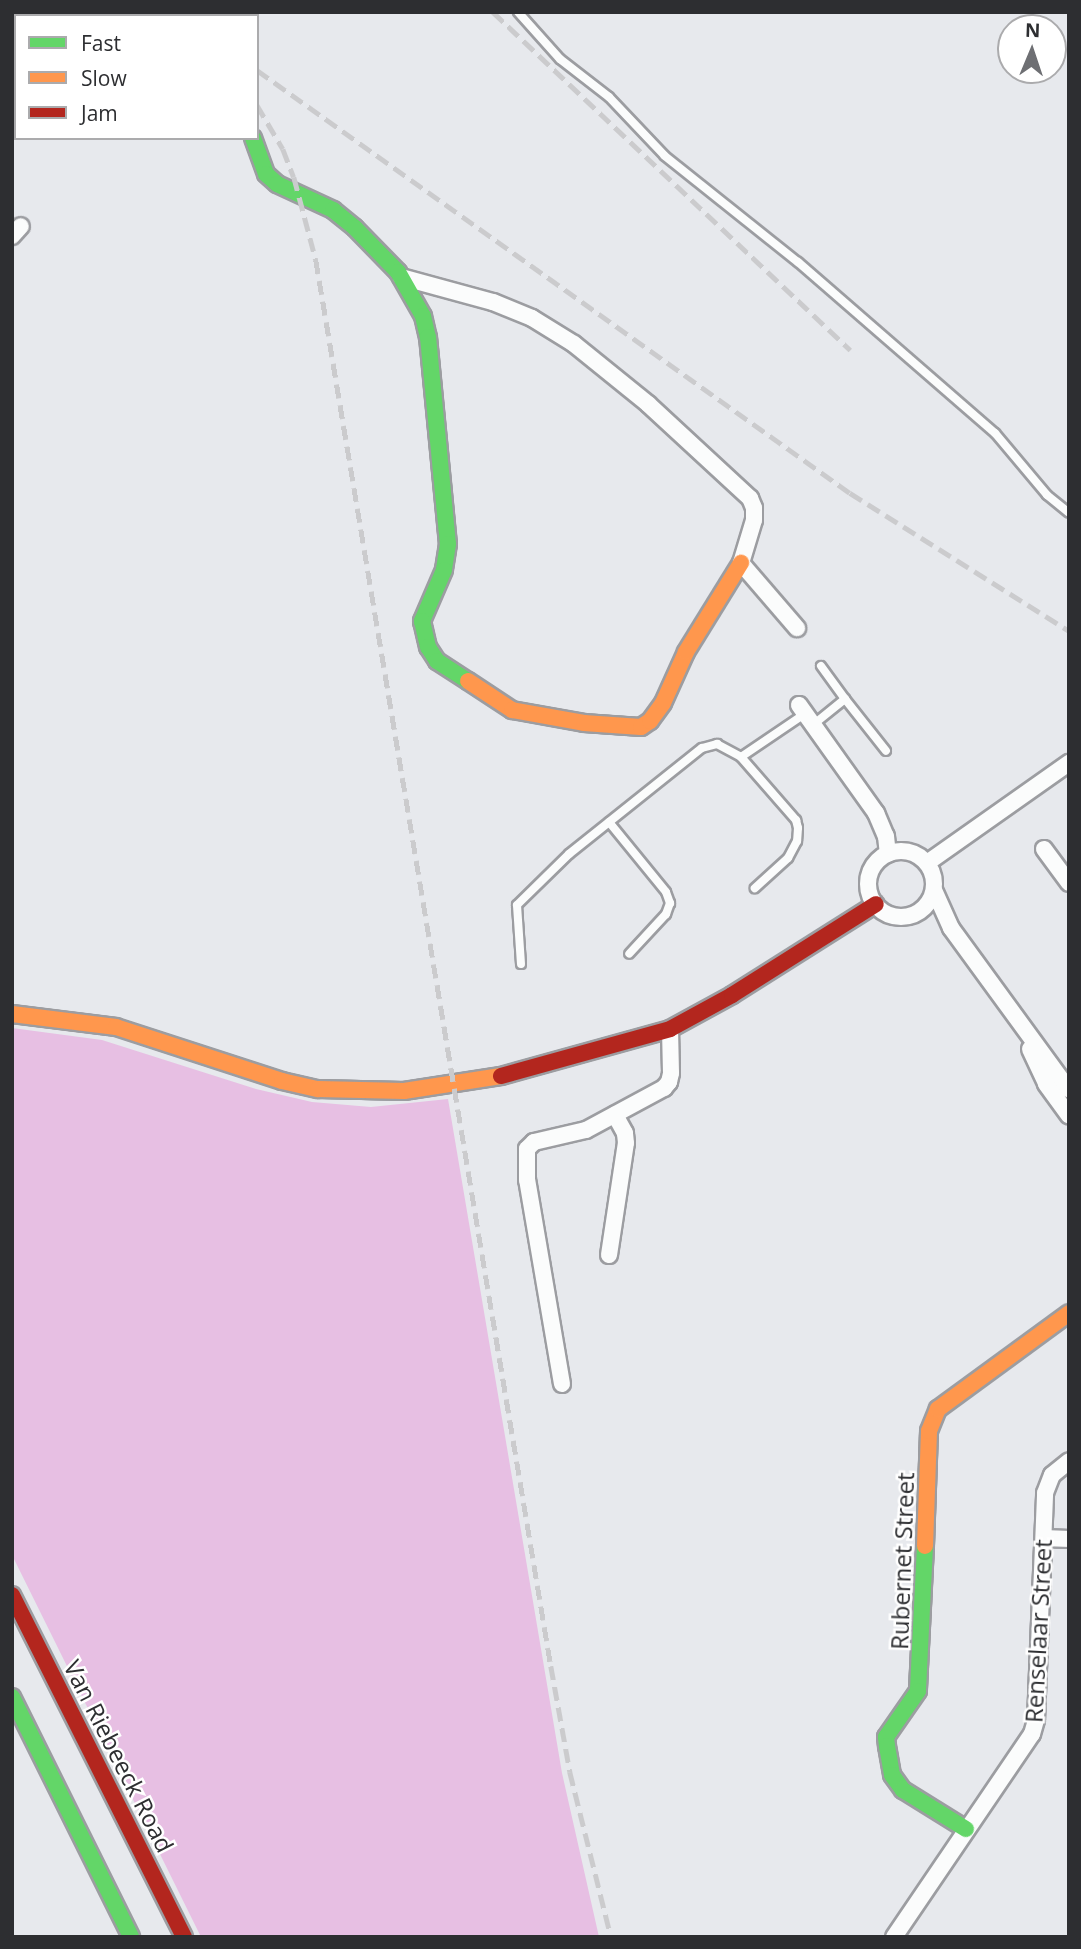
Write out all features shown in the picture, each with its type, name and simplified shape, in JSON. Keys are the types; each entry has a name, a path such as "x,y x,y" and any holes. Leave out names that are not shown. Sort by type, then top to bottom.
{"street":[{"path":"254,140 266,174 277,184 334,211 382,254 416,300 428,337 449,544 442,577 425,609 422,621 428,647 437,661 512,710 584,723 641,727 650,721 663,703 686,652 741,563 754,520 754,508 750,498 613,374 532,318 494,302 401,277"},
{"path":"741,563 797,628"},
{"path":"806,714 876,813 886,835 888,854"},
{"path":"927,863 1069,763"},
{"path":"1044,849 1069,883"},
{"path":"934,890 928,903 918,912 898,917 876,904 869,880 875,864 888,854 913,853 927,863 934,879 934,890 951,928 1069,1090"},
{"path":"12,1014 117,1027 282,1082 318,1089 370,1093 414,1090 518,1073 670,1029 732,995 876,904"},
{"path":"918,912 951,928"},
{"path":"1021,1024 1069,1073"},
{"path":"1021,1024 1046,1084 1069,1116"},
{"path":"562,1384 525,1156 534,1142 586,1130 670,1082 670,1029"},
{"path":"610,1255 625,1143 625,1133 615,1115"},
{"name":"Rubernet Street","path":"966,1829 903,1790 892,1775 886,1737 918,1691 929,1431 938,1409 1069,1313"},
{"name":"Renselaar Street","path":"894,1937 1032,1734 1036,1720 1047,1485 1052,1475 1069,1461"},
{"path":"1044,1538 1069,1539"},
{"name":"Van Riebeeck Road","path":"12,1595 184,1937"},
{"path":"12,1634 27,1626"},
{"path":"12,1697 131,1937"}],"lane":[{"path":"518,12 560,59 608,97 665,156 798,262 995,433 1047,495 1069,513"},
{"path":"821,666 886,751"},
{"path":"741,757 806,714 845,699"},
{"path":"521,964 516,921 521,899 609,822 702,748 717,744 741,757 796,820 797,841 788,858 755,888"},
{"path":"609,822 669,897 666,914 629,954"}],"shaded area":[{"path":"12,1028 102,1040 256,1089 312,1102 371,1107 448,1099 562,1773 599,1937 201,1937 12,1555"}],"railway":[{"path":"493,12 851,350"},
{"path":"259,71 850,493 1069,631"},
{"path":"259,108 283,149 294,177 316,260 551,1666 570,1772 611,1937"}],"traffic: fast":[{"path":"254,140 266,174 277,184 333,210 355,228 398,272 423,316 428,337 448,544 444,570 422,621 428,647 437,661 468,681"},
{"path":"925,1546 918,1691 886,1737 887,1746 892,1775 903,1790 966,1829"},
{"path":"12,1697 131,1937"}],"traffic: slow":[{"path":"468,681 512,710 584,723 641,727 650,721 663,703 686,652 741,563"},
{"path":"12,1014 116,1027 282,1081 318,1089 404,1091 501,1076"},
{"path":"925,1546 929,1431 938,1409 1069,1313"}],"traffic: jam":[{"path":"501,1076 670,1029 732,995 876,904"},
{"path":"12,1595 184,1937"}]}
